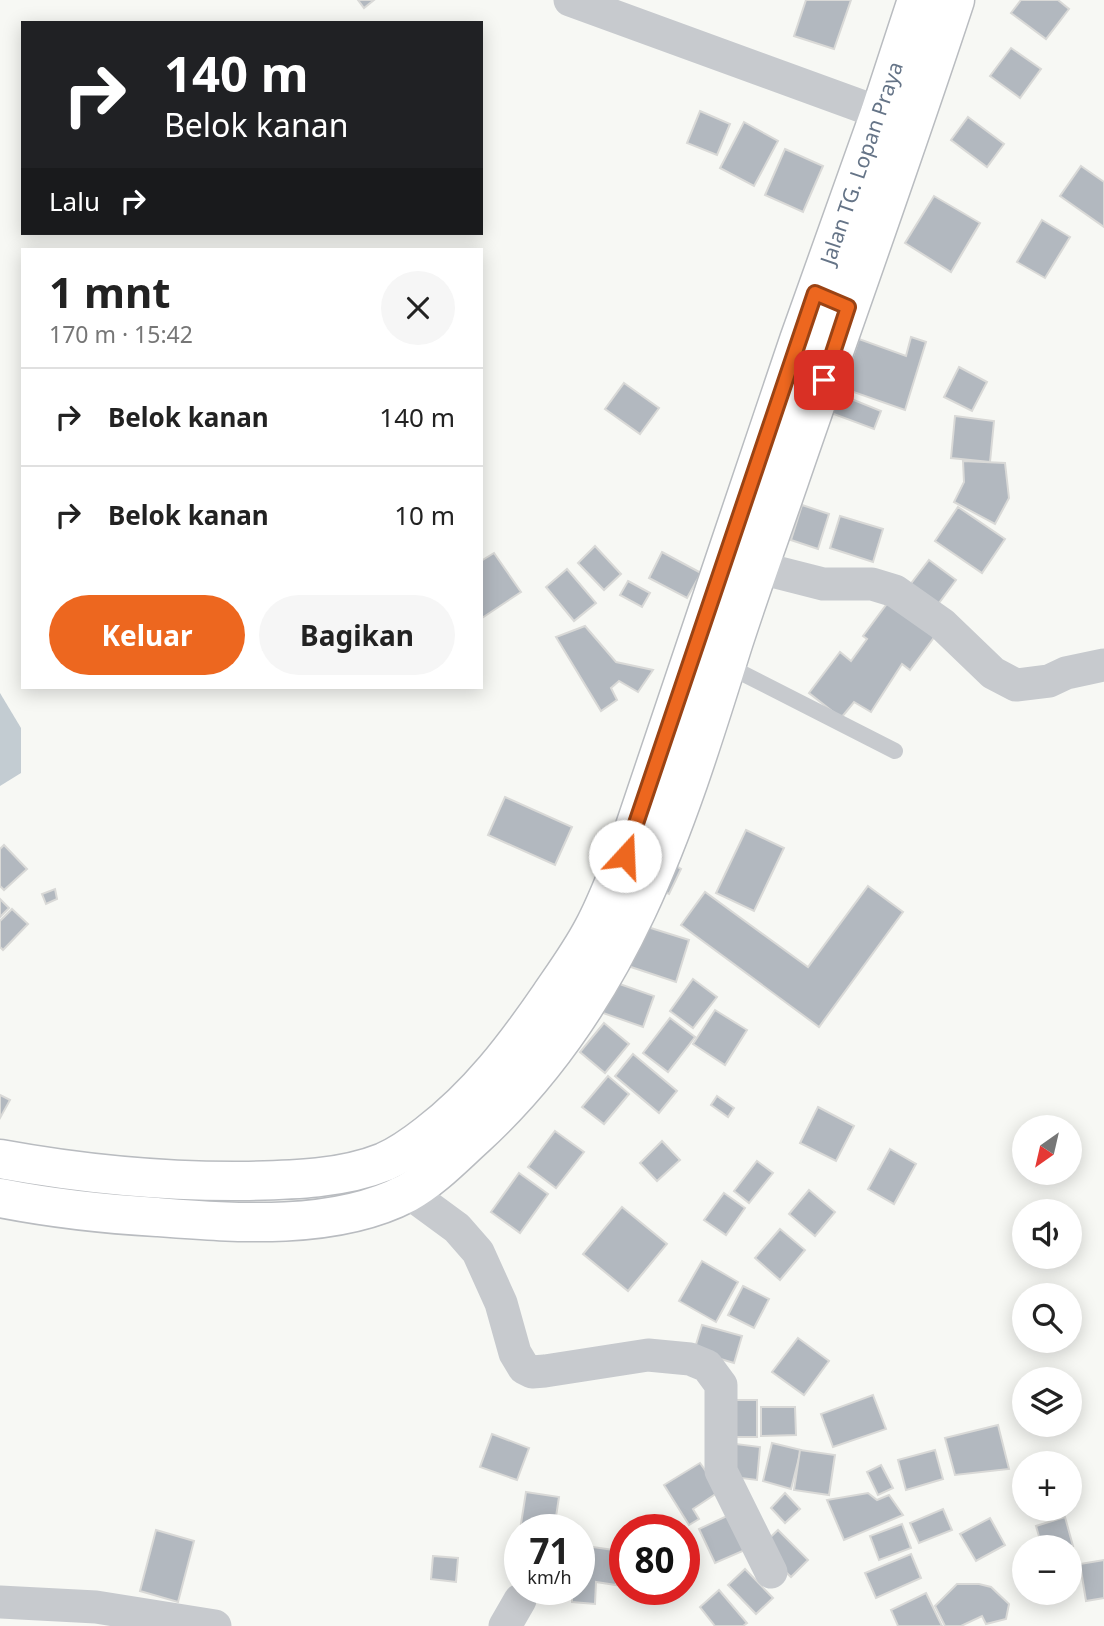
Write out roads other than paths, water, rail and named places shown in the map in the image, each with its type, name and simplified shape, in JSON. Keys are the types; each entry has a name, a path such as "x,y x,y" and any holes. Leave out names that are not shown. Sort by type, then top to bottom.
{"highway":[{"name":"Jalan TG. Lopan Praya","path":"0,1158 53,1169 198,1182 271,1181 323,1176 383,1163 405,1151 460,1109 522,1036 576,958 606,901 832,300 880,113 918,0"},
{"path":"0,1198 28,1204 215,1222 298,1220 351,1212 381,1204 408,1192 433,1175 493,1121 561,1044 630,927 659,863 691,779 760,568 832,300 912,131 955,0"}],"street":[{"path":"570,0 880,113"},
{"path":"760,568 823,584 872,584 895,591 942,624 993,673 1016,685 1049,681 1066,673 1104,665"},
{"path":"408,1192 457,1228 478,1252 501,1303 515,1353 524,1368 533,1372 545,1371 648,1355 690,1359 707,1366 721,1385 721,1471 771,1572"},
{"path":"0,1602 96,1606 215,1626"}],"lane":[{"path":"728,666 895,751"}]}
